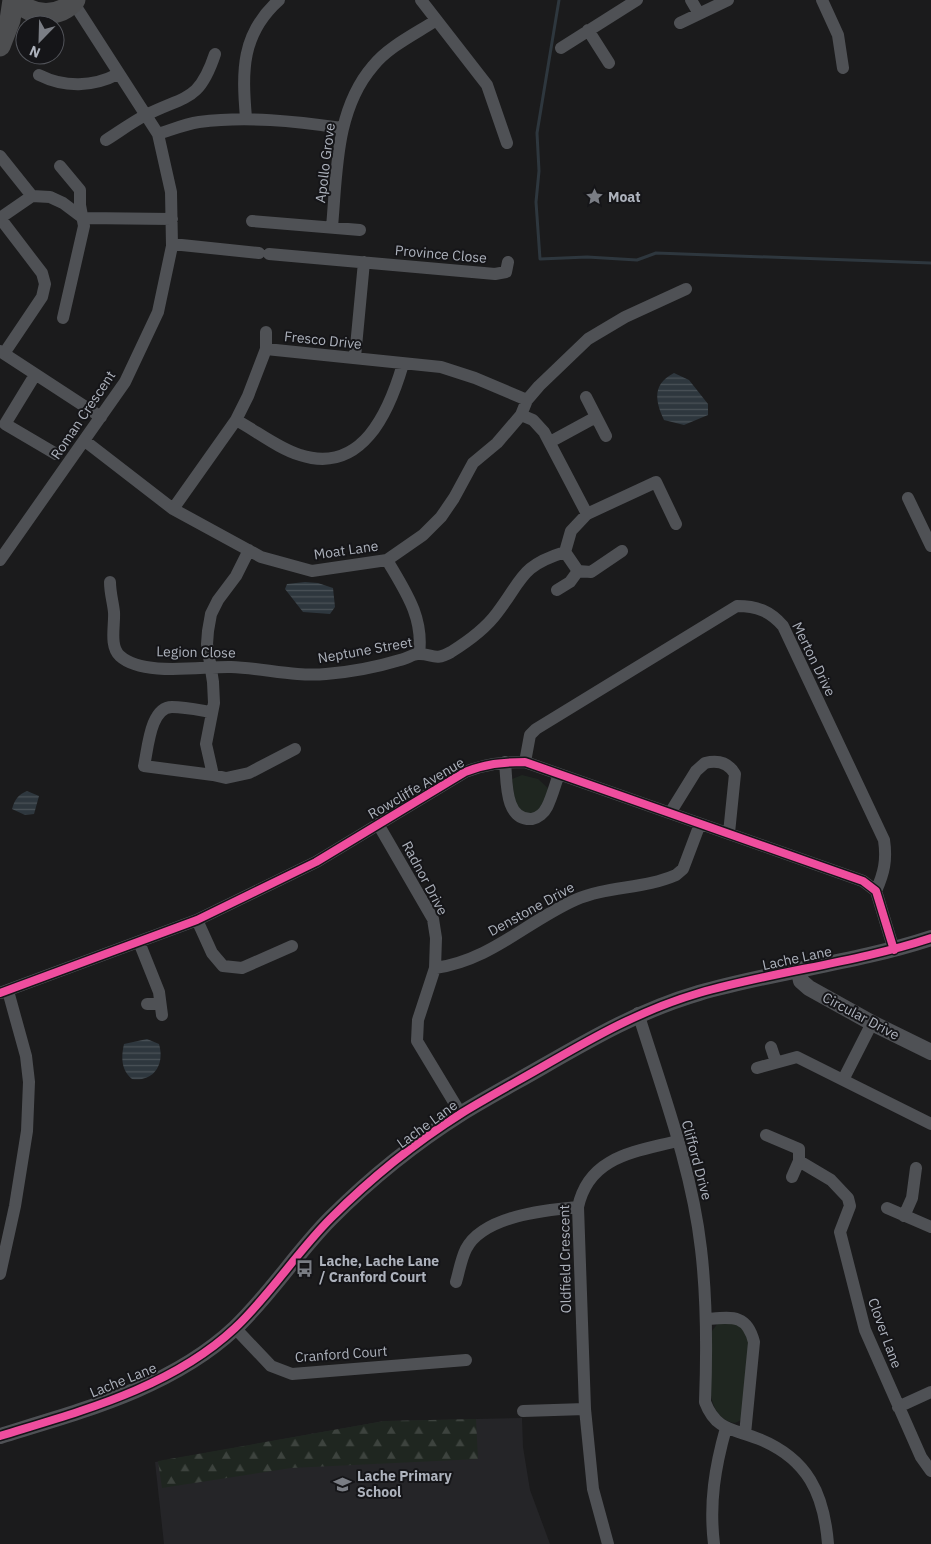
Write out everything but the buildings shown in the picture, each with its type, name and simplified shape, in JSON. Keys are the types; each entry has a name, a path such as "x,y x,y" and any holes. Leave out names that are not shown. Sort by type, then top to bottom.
{"highway":[{"path":"0,46 10,20 13,0"},
{"path":"17,0 31,11 42,14 54,13"},
{"path":"50,15 74,1"},
{"path":"0,55 15,40"}],"street":[{"path":"246,118 244,66 248,46 260,20 279,0"},
{"path":"421,0 435,21 453,38 487,85 507,143"},
{"path":"561,48 637,0"},
{"path":"691,0 698,12"},
{"path":"680,22 698,12 728,0"},
{"path":"822,0 838,34 843,68"},
{"name":"Roman Crescent","path":"0,560 125,382 158,312 172,244 171,192 158,134 118,74 74,1"},
{"name":"Apollo Grove","path":"332,228 342,128 352,99 373,65 402,42 435,21"},
{"path":"588,30 609,64"},
{"path":"106,140 147,115 176,103 197,90 209,73 215,54"},
{"path":"39,74 52,81 77,84 105,80 118,74"},
{"path":"158,134 197,123 246,118 296,121 342,128"},
{"path":"0,156 32,196"},
{"path":"60,166 80,190 80,205 84,226 63,318"},
{"path":"101,417 2,352 42,297 46,284 42,273 0,218 32,196 50,197 63,203 83,218 172,219"},
{"path":"252,221 360,230"},
{"name":"Province Close","path":"172,244 495,274 506,272 508,262"},
{"path":"355,357 364,262"},
{"name":"Moat Lane","path":"85,441 173,509 261,557 312,571 363,566 387,560 423,535 441,517 473,463 497,443 521,415 527,400 588,339 625,317 686,290"},
{"path":"266,332 266,349"},
{"name":"Fresco Drive","path":"173,509 236,420 248,396 266,349 441,367 475,378 527,400"},
{"path":"236,420 297,455 313,459 328,459 342,455 359,447 378,424 397,385 403,364"},
{"path":"35,375 2,423 56,454"},
{"path":"586,398 606,436"},
{"path":"521,415 533,420 550,442 587,514"},
{"path":"550,442 596,417"},
{"path":"578,571 565,552 572,531 587,514 656,482 676,524"},
{"path":"908,498 931,546"},
{"path":"213,775 206,744 214,702 207,644 210,614 249,550"},
{"path":"578,571 591,572 622,551"},
{"name":"Neptune Street","path":"290,673 325,674 377,666 418,654 433,658 449,653 471,638 497,614 528,570 542,559 565,552"},
{"path":"387,560 419,620 421,638 418,654"},
{"path":"557,590 570,582 578,571"},
{"name":"Legion Close","path":"110,582 114,642 119,656 136,664 161,668 193,670 211,667 246,668 290,673"},
{"name":"Merton Drive","path":"524,762 530,735 536,728 737,606 762,609 773,614 783,626 884,840 887,859 876,891"},
{"path":"212,712 170,707 162,710 155,718 144,766 226,778 248,773 295,749"},
{"path":"505,762 511,806 518,816 524,818 536,818 546,809 559,774"},
{"name":"Rowcliffe Avenue","path":"4,992 197,920 316,862 464,772 486,764 524,762 863,881 876,891"},
{"path":"670,813 696,772 705,763 722,762 731,767 735,774 729,833"},
{"name":"Radnor Drive","path":"378,824 433,919 436,938 434,968 418,1020 417,1041 461,1114"},
{"name":"Denstone Drive","path":"434,968 470,960 576,900 604,891 676,875 683,869 700,824"},
{"path":"876,891 894,950"},
{"path":"197,920 212,953 223,966 242,968 292,946"},
{"name":"Lache Lane","path":"0,1436 80,1411 140,1388 169,1375 197,1358 235,1328 331,1218 386,1169 461,1114 638,1014 698,993 894,950 931,938"},
{"path":"139,942 152,971 161,1009 147,1004"},
{"name":"Circular Drive","path":"799,972 801,981 809,988 872,1024 931,1052"},
{"path":"0,1274 15,1206 27,1131 29,1082 26,1056 4,992"},
{"name":"Clifford Drive","path":"638,1014 691,1190 701,1248 707,1319 705,1402 709,1412 726,1428"},
{"path":"844,1080 872,1024"},
{"path":"771,1047 776,1062"},
{"path":"758,1068 797,1057 931,1124"},
{"path":"766,1135 799,1149 799,1161 792,1177"},
{"name":"Oldfield Crescent","path":"608,1544 592,1489 585,1409 578,1207 580,1198 587,1185 606,1164 617,1156 677,1141"},
{"name":"Clover Lane","path":"799,1161 831,1180 848,1198 850,1206 842,1224 841,1241 865,1330 921,1458 931,1471"},
{"path":"904,1216 912,1198 916,1168"},
{"path":"456,1282 466,1249 477,1235 531,1212 578,1207"},
{"path":"887,1208 931,1227"},
{"path":"707,1319 731,1317 745,1323 751,1329 754,1342 745,1434"},
{"name":"Cranford Court","path":"235,1328 271,1366 292,1374 466,1360"},
{"path":"898,1407 931,1392"},
{"path":"523,1411 585,1409"},
{"path":"714,1544 712,1522 714,1477 726,1428 760,1439 793,1459 809,1478 820,1496 826,1522 828,1544"}],"shaded area":[{"path":"674,373 689,380 708,404 708,415 684,425 664,420 657,400 657,394 662,382"},
{"path":"318,583 333,588 335,607 330,614 303,612 285,589 287,584"},
{"path":"27,791 39,796 34,814 25,815 12,809 17,798"},
{"path":"147,1039 159,1044 159,1065 152,1075 146,1078 132,1079 126,1072 123,1063 124,1044"},
{"name":"Lache Primary School","path":"522,1418 523,1447 530,1490 550,1544 164,1544 155,1462 384,1421"}],"green space":[{"path":"522,775 538,779 550,790 543,804 533,816 521,813 515,802 512,779"},
{"path":"718,1323 741,1324 750,1337 743,1419 735,1423 724,1418 716,1410 712,1398 709,1370 712,1331"},
{"path":"476,1419 478,1459 291,1468 162,1488 158,1461 384,1421"}],"waterway":[{"path":"559,0 537,133 539,171 536,202 540,259 587,257 637,260 656,253 931,263"}],"cycle path":[{"path":"0,993 197,920 316,862 465,772 487,765 509,762 525,762 863,881 876,891 894,950"},
{"path":"0,1436 93,1407 124,1395 183,1367 210,1349 248,1315 331,1218 361,1189 394,1162 462,1113 599,1035 657,1008 699,993 728,985 844,961 931,938"}],"place":[{"name":"Moat","path":"594,197"},
{"name":"Lache, Lache Lane / Cranford Court","path":"305,1269"},
{"name":"Lache Primary School","path":"343,1484"}]}
